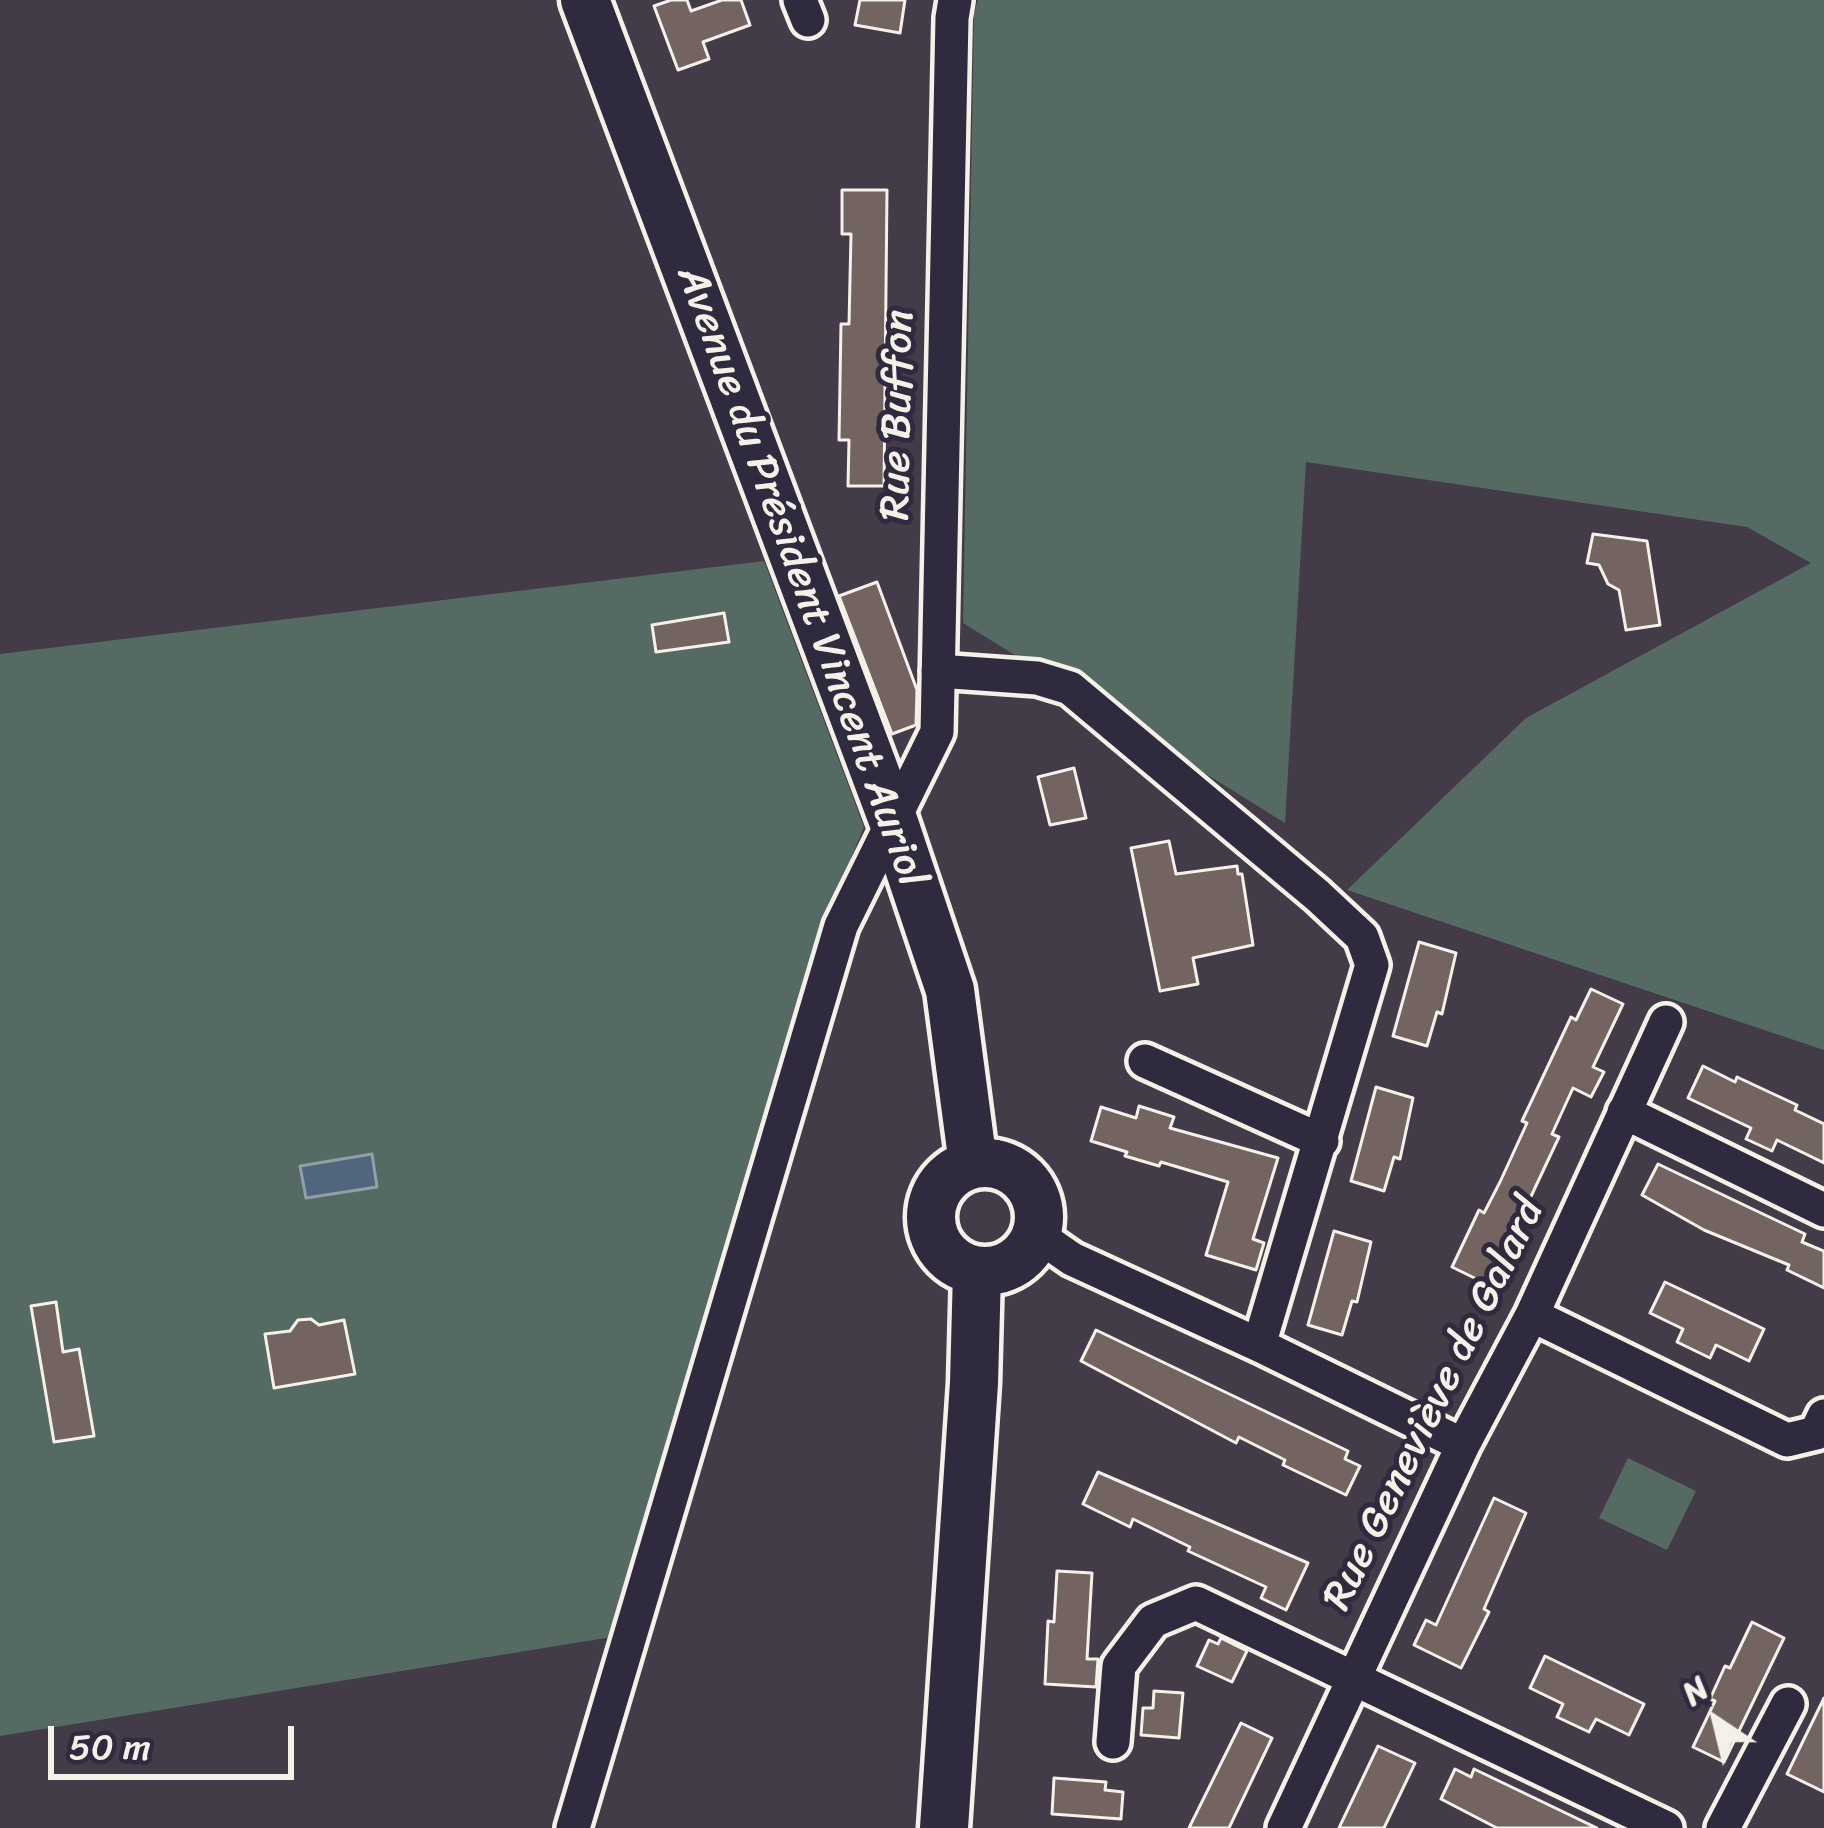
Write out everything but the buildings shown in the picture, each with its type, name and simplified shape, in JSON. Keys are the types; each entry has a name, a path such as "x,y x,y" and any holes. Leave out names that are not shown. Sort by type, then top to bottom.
{"main road":[{"name":"Avenue du Président Vincent Auriol","path":"585,0 894,823 950,990 973,1164"},
{"path":"973,1164 1005,1167 1019,1175 1037,1202 1036,1234 1020,1259 992,1271 963,1267 939,1248 930,1220 938,1190 959,1169 973,1164"},
{"path":"944,1828 974,1383 977,1271"}],"street":[{"name":"Rue Buffon","path":"573,1828 841,926 938,732 955,0"},
{"path":"938,670 1037,678 1070,688 1362,937 1372,965 1259,1345"},
{"name":"Rue Geneviève de Galard","path":"1284,1828 1462,1445 1532,1316 1666,1022"},
{"path":"1145,1061 1322,1141"},
{"path":"1624,1112 1824,1210"},
{"path":"1036,1234 1072,1259 1462,1445"},
{"path":"1532,1316 1787,1440 1816,1433 1824,1416"},
{"path":"1113,1742 1120,1666 1153,1621 1196,1603 1666,1828"},
{"path":"1724,1828 1788,1703"}],"green space":[{"path":"978,0 1824,0 1824,1050 1347,890 1526,718 1811,563 1747,527 1306,462 1285,823 963,623 974,13"},
{"path":"764,561 864,827 822,927 612,1637 0,1736 0,654"},
{"path":"1628,1458 1696,1491 1667,1550 1599,1518"}],"water":[{"path":"372,1154 377,1187 306,1198 300,1166"}]}
